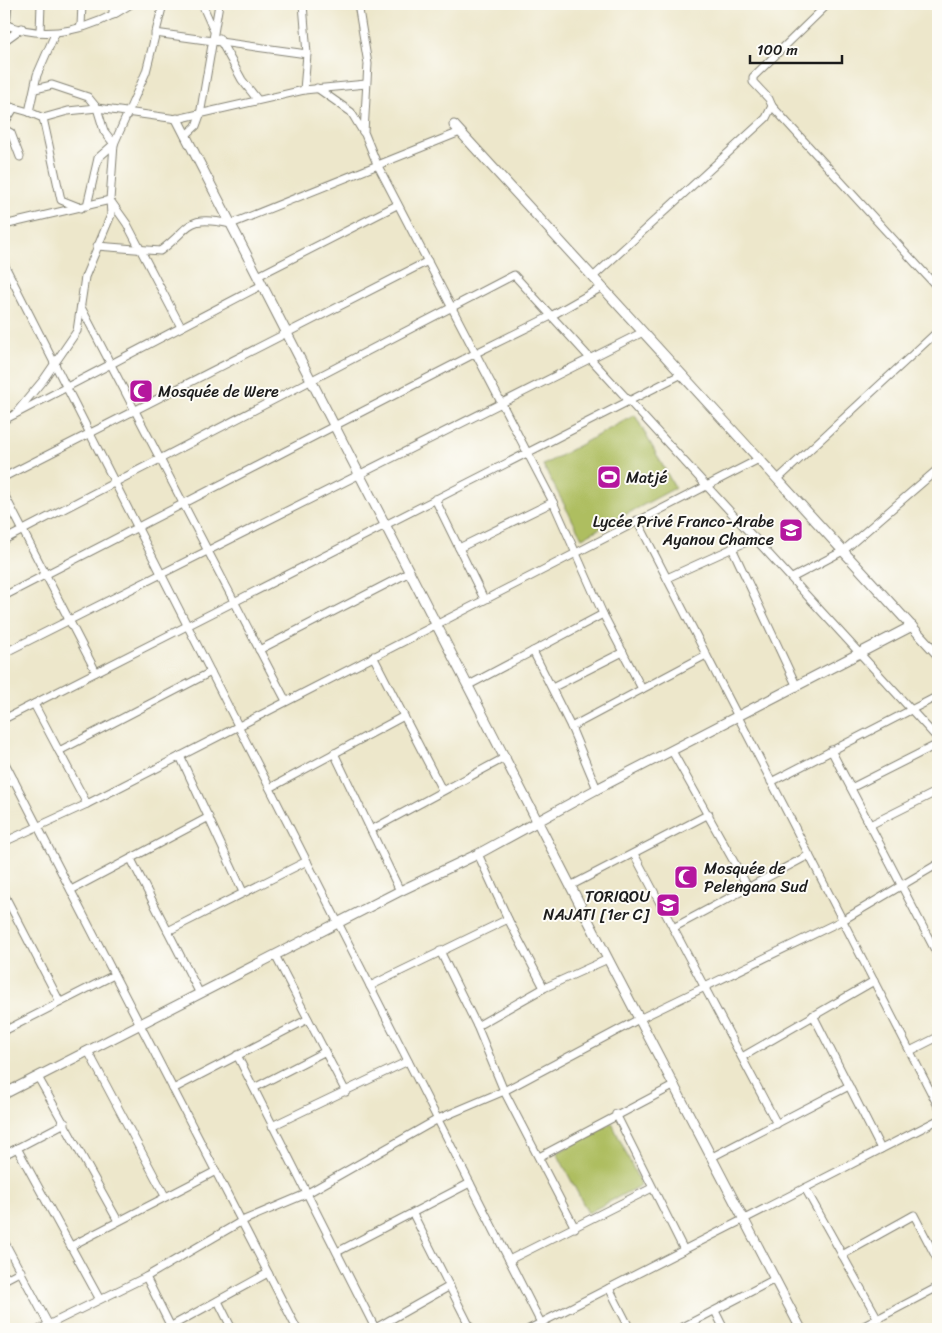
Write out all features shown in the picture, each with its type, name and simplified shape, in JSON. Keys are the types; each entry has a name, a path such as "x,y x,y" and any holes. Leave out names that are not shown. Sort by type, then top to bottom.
{"street":[{"path":"8,4 5,24 55,34 114,15 131,4"},
{"path":"40,32 41,4"},
{"path":"81,26 82,4"},
{"path":"113,4 114,15"},
{"path":"16,414 44,379 77,331 86,277 111,214 110,200 114,144 146,72 164,4"},
{"path":"202,4 242,80 257,99"},
{"path":"185,136 196,126 200,115 219,4"},
{"path":"358,4 368,64 364,132"},
{"path":"828,4 753,77 753,82 769,99 772,106 938,288"},
{"path":"302,5 307,54 304,90"},
{"path":"4,40 22,28"},
{"path":"155,33 307,54"},
{"path":"30,112 37,75 55,34"},
{"path":"4,105 30,112 43,118 68,111 98,108 128,114 176,119 200,115 257,99 304,90 366,84"},
{"path":"35,89 52,85 88,97 98,108 104,131 114,144"},
{"path":"317,88 351,112 364,132 397,205 553,502 603,614 642,689"},
{"path":"593,277 766,118 772,106"},
{"path":"4,124 14,108"},
{"path":"43,118 61,200 85,207"},
{"path":"176,119 506,756 608,959 675,1084 801,1329"},
{"path":"454,125 938,655"},
{"path":"4,129 10,133 20,157"},
{"path":"97,246 160,251 177,239 189,224 206,219 231,224 460,132"},
{"path":"85,207 98,158 114,144"},
{"path":"4,225 110,200"},
{"path":"110,200 127,224 181,327"},
{"path":"258,276 397,205"},
{"path":"4,477 428,261"},
{"path":"4,264 543,1326"},
{"path":"4,540 514,275 938,739"},
{"path":"4,420 262,285"},
{"path":"4,596 551,316 602,287"},
{"path":"82,309 286,701"},
{"path":"778,479 938,331"},
{"path":"4,653 643,332"},
{"path":"4,719 682,374"},
{"path":"4,842 86,804 759,458"},
{"path":"792,578 843,550 938,469"},
{"path":"4,494 96,672"},
{"path":"435,499 484,599"},
{"path":"459,548 553,502"},
{"path":"637,520 938,1106"},
{"path":"667,578 755,538"},
{"path":"732,548 797,687"},
{"path":"259,650 410,572"},
{"path":"469,685 603,614"},
{"path":"4,1094 140,1026 400,891 478,854 597,789 912,626"},
{"path":"533,652 571,727 597,789"},
{"path":"552,688 623,652"},
{"path":"571,727 706,655"},
{"path":"373,656 442,790"},
{"path":"59,751 211,672"},
{"path":"771,782 938,696"},
{"path":"34,704 86,804"},
{"path":"270,788 404,716"},
{"path":"851,788 938,744"},
{"path":"831,750 938,953"},
{"path":"672,751 709,814 748,887"},
{"path":"334,753 400,891"},
{"path":"180,756 243,892"},
{"path":"371,830 506,756"},
{"path":"4,761 296,1329"},
{"path":"4,785 14,780"},
{"path":"870,825 938,791"},
{"path":"572,885 709,814"},
{"path":"71,890 209,817"},
{"path":"478,854 544,988"},
{"path":"634,854 777,1124"},
{"path":"673,928 809,855"},
{"path":"131,859 200,994"},
{"path":"168,931 306,861"},
{"path":"40,1329 50,1327 99,1298 146,1277 242,1221 306,1194 438,1119 504,1091 640,1018 842,920 938,864"},
{"path":"4,894 60,1002"},
{"path":"370,986 508,918"},
{"path":"440,951 477,1026 504,1091 575,1228"},
{"path":"275,955 346,1092"},
{"path":"477,1026 544,988 608,959"},
{"path":"4,1031 114,975"},
{"path":"742,1057 874,981"},
{"path":"813,1016 881,1149"},
{"path":"173,1089 308,1019"},
{"path":"910,1052 938,1037"},
{"path":"88,1051 165,1196"},
{"path":"254,1088 324,1052"},
{"path":"237,1055 374,1329 450,1286"},
{"path":"272,1126 346,1092 408,1060"},
{"path":"38,1077 118,1221"},
{"path":"539,1157 675,1084"},
{"path":"712,1157 849,1086"},
{"path":"616,1114 684,1250"},
{"path":"529,1329 543,1326 609,1288 938,1120"},
{"path":"4,1155 64,1123"},
{"path":"17,1148 99,1298"},
{"path":"71,1246 216,1171"},
{"path":"337,1252 470,1183"},
{"path":"509,1260 652,1188"},
{"path":"805,1188 878,1319"},
{"path":"413,1214 470,1329"},
{"path":"842,1254 914,1215 938,1261"},
{"path":"4,1241 50,1327"},
{"path":"4,1280 21,1271"},
{"path":"146,1277 169,1328 268,1273"},
{"path":"679,1329 775,1279"},
{"path":"858,1329 938,1287"},
{"path":"609,1288 630,1329"},
{"path":"218,1301 232,1329"},
{"path":"715,1310 724,1329"}],"green space":[{"name":"Matjé","path":"635,415 675,488 582,538 543,465"},
{"path":"612,1123 641,1185 588,1213 557,1153"}],"place":[{"name":"Mosquée de Were","path":"141,391"},
{"name":"Matjé","path":"609,477"},
{"name":"Lycée Privé Franco-Arabe Ayanou Chamce","path":"791,530"},
{"name":"Mosquée de Pelengana Sud","path":"686,877"},
{"name":"TORIQOU NAJATI [1er C]","path":"668,905"}]}
